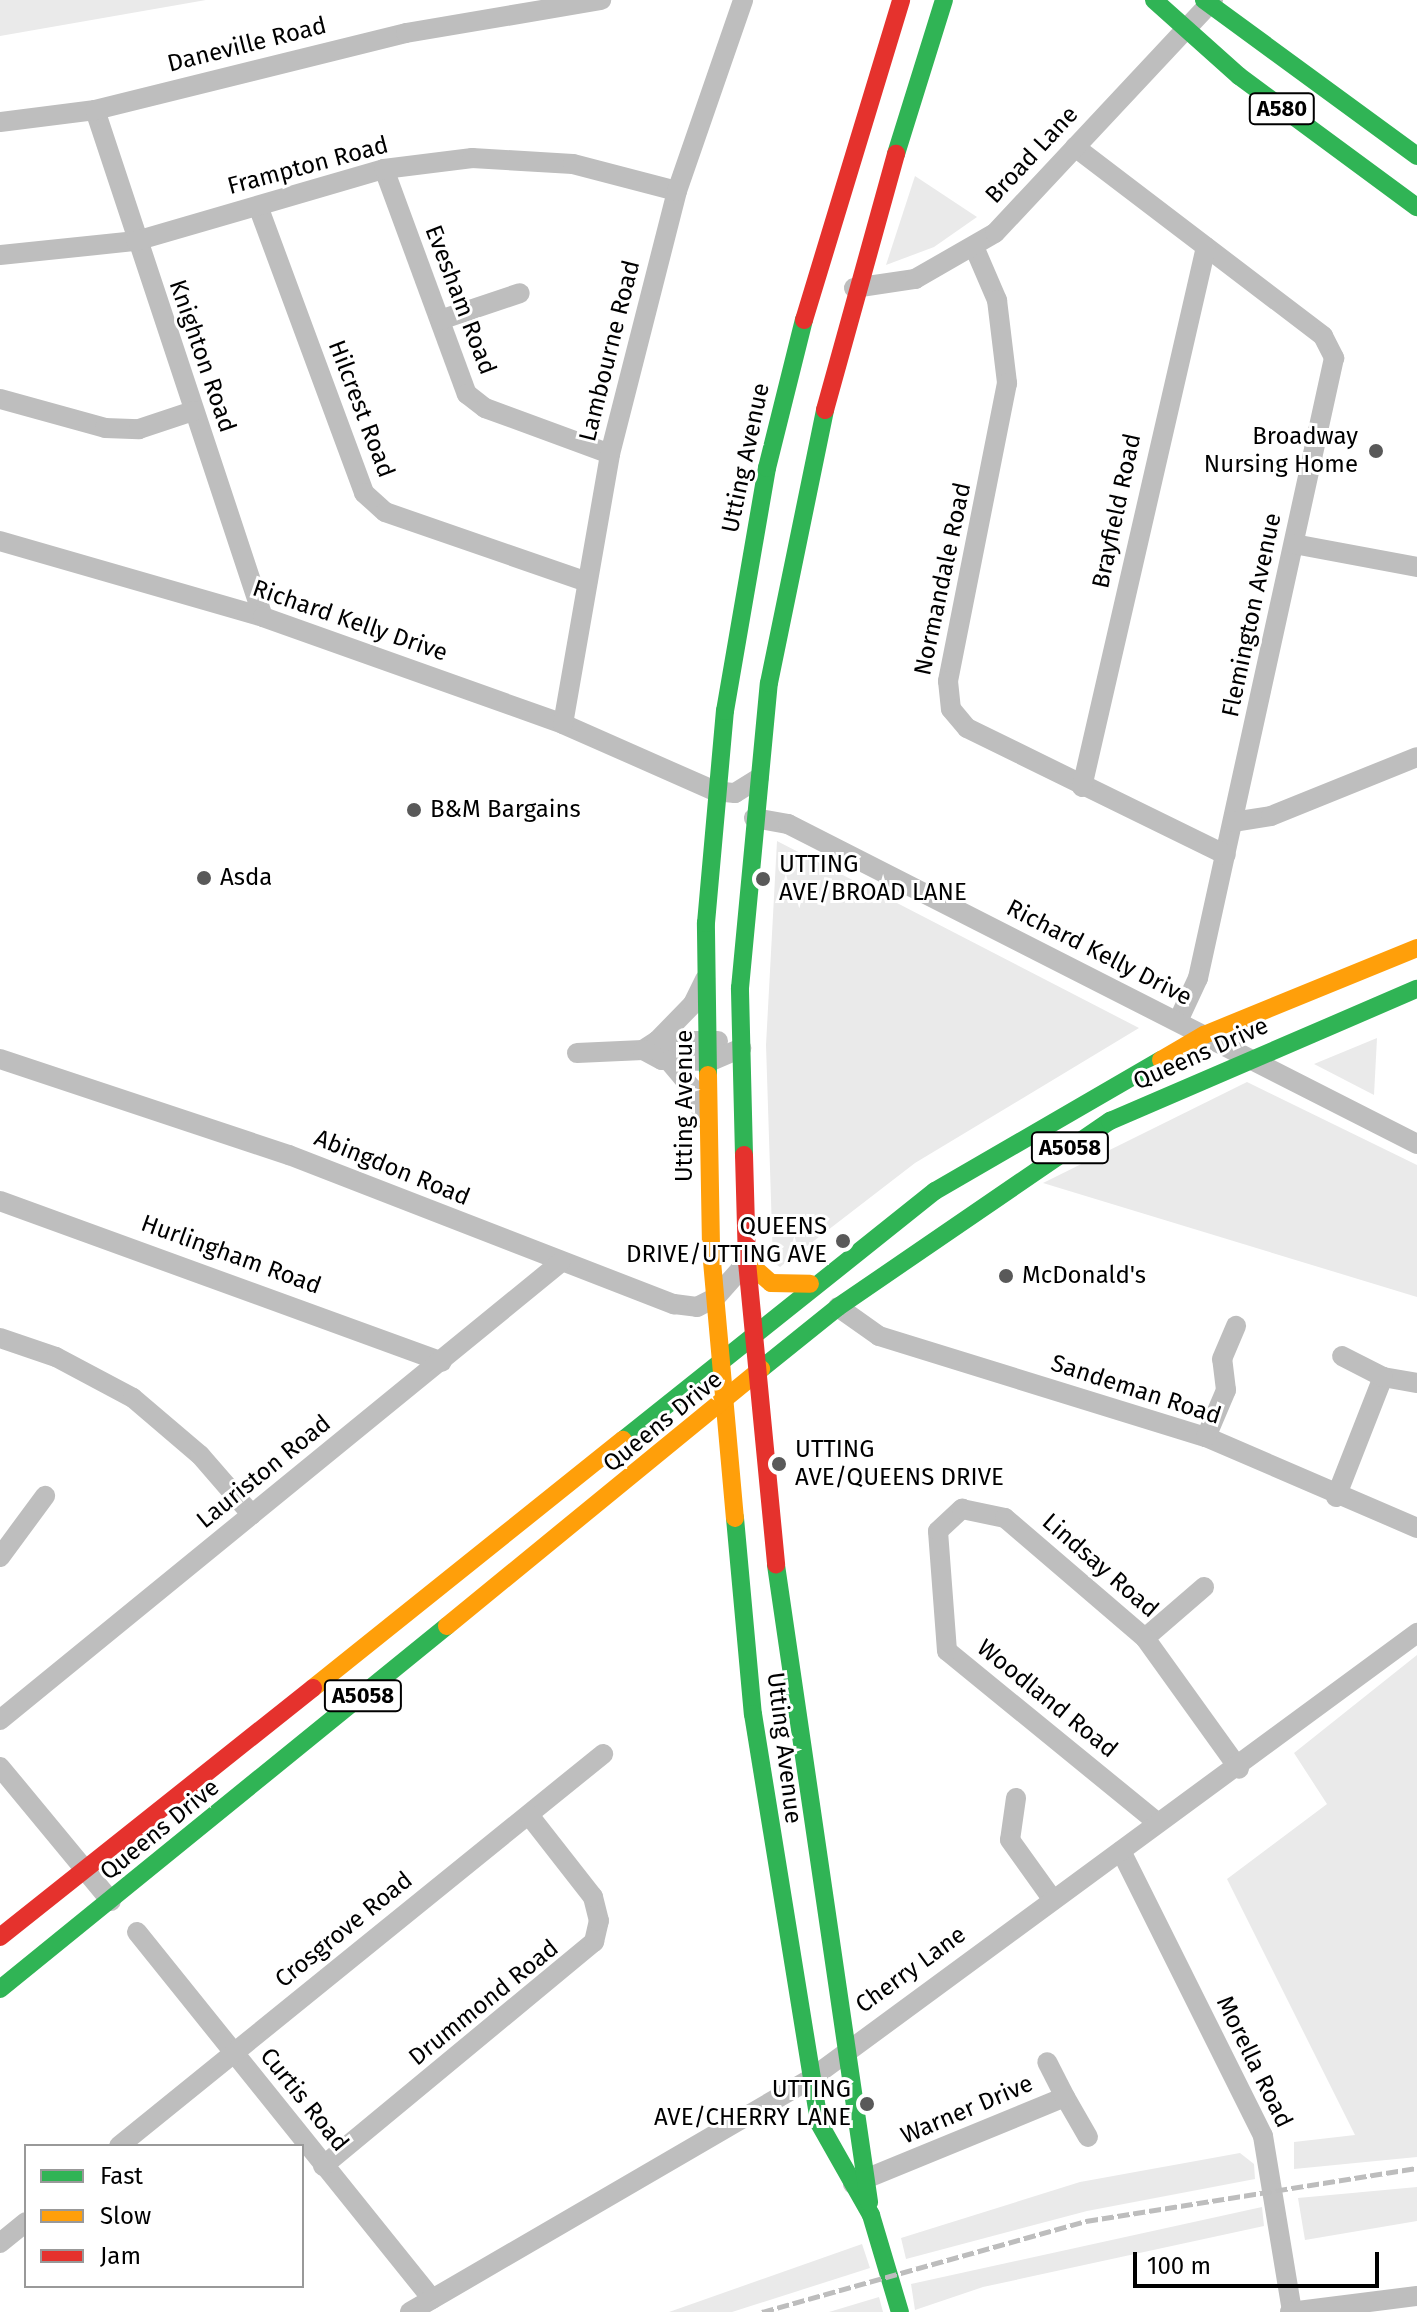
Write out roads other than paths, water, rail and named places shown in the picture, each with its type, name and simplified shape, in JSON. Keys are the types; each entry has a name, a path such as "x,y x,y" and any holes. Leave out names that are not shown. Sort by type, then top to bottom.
{"main road":[{"name":"Utting Avenue","path":"860,2182 819,2123 809,2080 753,1714 715,1298 709,1131 711,1061 708,970 715,791 742,599 790,372 901,0"},
{"name":"Utting Avenue","path":"900,2312 860,2182 847,2048 794,1714 761,1373 753,1331 747,1262 741,1048 743,917 759,778 805,495 854,288 944,0"},
{"name":"A580","path":"1154,0 1186,29 1417,207"},
{"name":"A580","path":"1208,1 1417,156"},
{"name":"Queens Drive","path":"0,1937 810,1284 935,1191 1204,1035 1417,948"},
{"name":"Queens Drive","path":"0,1989 726,1403 838,1307 1110,1121 1249,1057 1417,989"},
{"path":"747,1262 771,1283 810,1284"}],"street":[{"name":"Daneville Road","path":"0,122 95,110 406,33 601,0"},
{"name":"Lambourne Road","path":"563,724 610,454 677,191 743,0"},
{"name":"Broad Lane","path":"854,288 898,285 975,249 1186,29 1208,1"},
{"name":"Knighton Road","path":"95,110 263,617"},
{"name":"Flemington Avenue","path":"1075,147 1332,349 1294,544 1226,855 1195,989 1178,1021"},
{"name":"Frampton Road","path":"0,255 136,241 384,169 472,158 573,164 677,191"},
{"name":"Evesham Road","path":"384,169 467,394 485,408 610,454"},
{"name":"Hilcrest Road","path":"258,206 364,493 385,512 587,582"},
{"name":"Brayfield Road","path":"1082,787 1206,247"},
{"name":"Normandale Road","path":"975,249 997,300 1006,392 948,700 967,728 1226,855"},
{"path":"440,320 520,293"},
{"path":"0,399 105,428 139,429 193,411"},
{"name":"Richard Kelly Drive","path":"1,543 263,617 563,724 677,769 715,791"},
{"path":"1294,544 1417,567"},
{"path":"1233,822 1271,816 1417,757"},
{"name":"Richard Kelly Drive","path":"677,769 718,766"},
{"path":"715,791 735,793 759,778"},
{"name":"Richard Kelly Drive","path":"754,818 788,824 1417,1144"},
{"path":"650,1046 693,1004 708,970"},
{"path":"577,1053 710,1038 741,1048"},
{"path":"650,1046 669,1061 692,1088 709,1131"},
{"path":"669,1061 711,1061 741,1048"},
{"name":"Abingdon Road","path":"0,1059 289,1155 560,1263 674,1304 697,1307 715,1298"},
{"name":"Hurlingham Road","path":"0,1201 442,1362"},
{"path":"715,1298 747,1262"},
{"name":"Lauriston Road","path":"0,1720 560,1263"},
{"name":"Sandeman Road","path":"838,1307 879,1336 1206,1437 1336,1497 1417,1528"},
{"path":"1206,1437 1226,1390 1222,1359 1236,1326"},
{"path":"0,1338 133,1398 200,1455 252,1515"},
{"path":"1342,1356 1383,1377 1417,1383"},
{"path":"1336,1497 1383,1377"},
{"path":"0,1557 45,1496"},
{"name":"Lindsay Road","path":"962,1509 1005,1518 1145,1638 1239,1769"},
{"name":"Woodland Road","path":"962,1509 938,1531 947,1651 1158,1823"},
{"path":"1145,1638 1204,1587"},
{"name":"Cherry Lane","path":"410,2312 809,2080 847,2048 1158,1823 1239,1769 1417,1633"},
{"name":"Crosgrove Road","path":"121,2144 603,1754"},
{"path":"0,1767 111,1901"},
{"path":"1016,1798 1010,1840 1053,1900"},
{"name":"Drummond Road","path":"323,2166 594,1942 599,1921 593,1897 529,1815"},
{"name":"Morella Road","path":"1121,1851 1263,2136 1291,2312"},
{"name":"Curtis Road","path":"137,1932 432,2299"},
{"name":"Warner Drive","path":"860,2182 1065,2097 1047,2062"},
{"path":"1065,2097 1088,2137"},
{"path":"0,2243 24,2224"},
{"path":"1291,2312 1340,2309 1417,2296"}],"railway":[{"path":"762,2312 1086,2221 1417,2168"}],"place":[{"name":"Broadway Nursing Home","path":"1376,451"},
{"name":"B&M Bargains","path":"414,810"},
{"name":"Asda","path":"204,878"},
{"name":"UTTING AVE/BROAD LANE","path":"763,879"},
{"name":"QUEENS DRIVE/UTTING AVE","path":"843,1241"},
{"name":"McDonald's","path":"1006,1276"},
{"name":"UTTING AVE/QUEENS DRIVE","path":"779,1464"},
{"name":"UTTING AVE/CHERRY LANE","path":"867,2104"}]}
